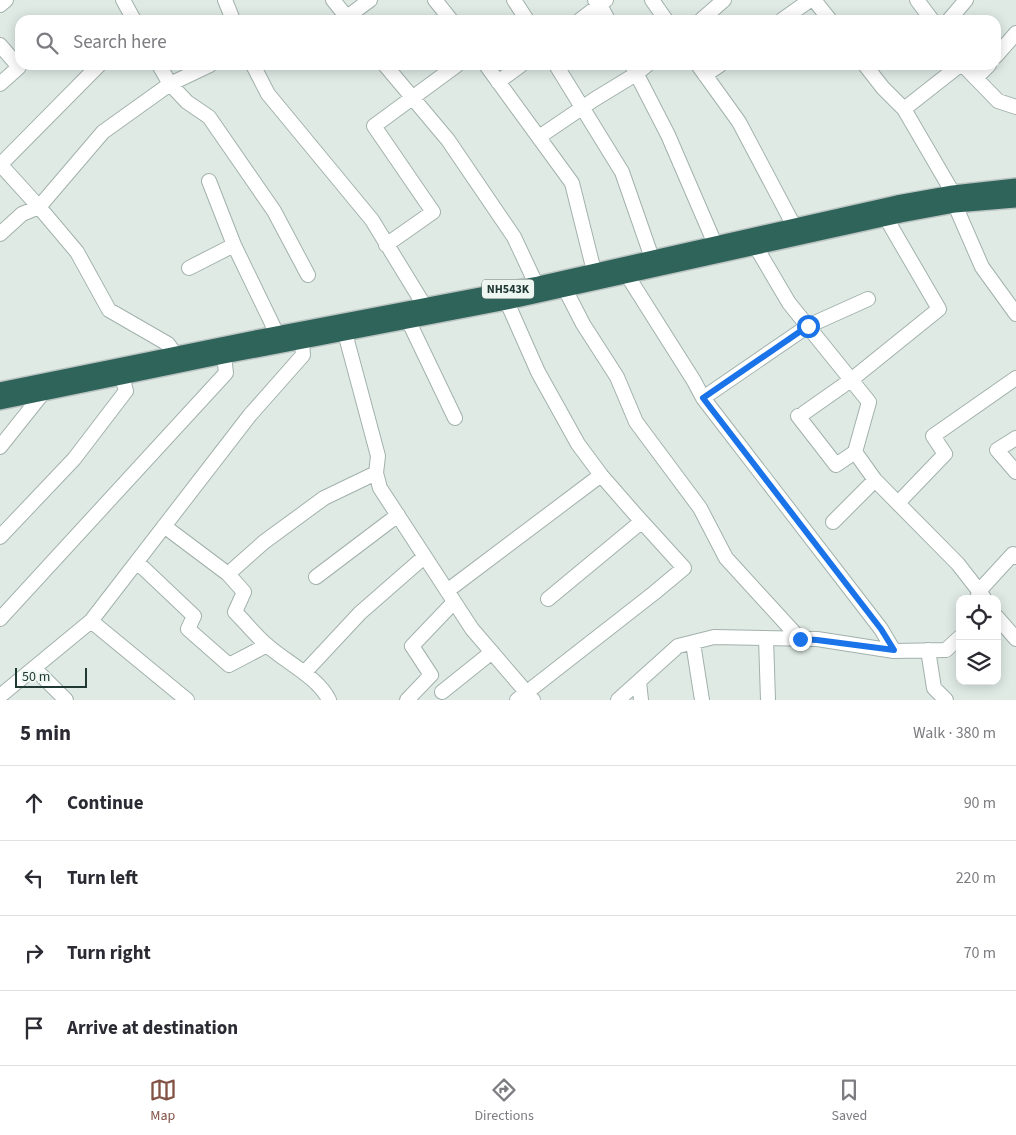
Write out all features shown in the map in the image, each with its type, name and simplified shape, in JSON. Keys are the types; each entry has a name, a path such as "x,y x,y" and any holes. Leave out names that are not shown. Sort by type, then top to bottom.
{"highway":[{"name":"NH543K","path":"0,402 43,393 176,355 302,342 344,328 424,306 536,284 596,276 627,275 716,250 886,218 954,199 1016,186"},
{"name":"NH543K","path":"754,242 794,226 897,203 954,199 1016,200"},
{"name":"NH543K","path":"0,390 120,372 223,351 277,334 408,320 507,302 565,289 596,276 652,258 716,250"}],"street":[{"path":"0,5 6,0"},
{"path":"122,0 131,15"},
{"path":"225,0 231,15"},
{"path":"333,0 343,15"},
{"path":"351,15 370,0"},
{"path":"435,0 447,15"},
{"path":"514,0 524,15"},
{"path":"652,0 662,15"},
{"path":"707,15 724,0"},
{"path":"789,15 810,0"},
{"path":"814,0 826,15"},
{"path":"917,0 928,15"},
{"path":"953,15 966,0"},
{"path":"586,15 600,2 606,15"},
{"path":"1001,50 1016,33"},
{"path":"0,45 15,62"},
{"path":"0,84 15,70"},
{"path":"94,70 0,164 76,252 109,310 168,344 176,355"},
{"path":"162,70 170,84 187,102 209,116 274,211 308,275"},
{"path":"0,234 22,214 39,207 104,132 170,84 199,70"},
{"path":"258,70 268,94 372,220 424,306"},
{"path":"389,70 448,140 514,237 536,284"},
{"path":"386,245 433,212 374,126 450,70"},
{"path":"490,70 572,183 596,276"},
{"path":"498,82 514,70"},
{"path":"559,70 622,172 652,258"},
{"path":"539,137 634,70 668,135 716,250"},
{"path":"702,70 739,122 794,226"},
{"path":"869,70 883,88 904,108 954,199 982,267 1016,314"},
{"path":"904,108 955,70"},
{"path":"967,70 998,101 1016,107"},
{"path":"976,78 984,70"},
{"path":"208,182 234,245 277,334"},
{"path":"754,242 789,303 808,326 851,380 869,402 855,452 836,465 801,415 851,380 939,309 886,218"},
{"path":"190,268 234,245"},
{"path":"627,275 703,398 881,629 894,650"},
{"path":"565,289 583,324 617,377 636,422 700,508 726,558 800,639"},
{"path":"703,398 808,326 868,299"},
{"path":"344,328 378,456 376,473 380,488 472,629 492,652 525,697 684,568 641,522 578,444 538,372 507,302"},
{"path":"408,320 455,418"},
{"path":"0,696 91,621 250,415 304,354 302,342"},
{"path":"0,619 226,373 223,351"},
{"path":"0,537 74,459 126,391 120,372"},
{"path":"898,503 945,454 933,436 1016,378"},
{"path":"0,447 43,393"},
{"path":"1016,438 998,450 1016,472"},
{"path":"855,452 875,480 958,564 979,595"},
{"path":"228,574 264,542 324,498 376,473"},
{"path":"407,700 431,675 412,646 451,596 602,476"},
{"path":"834,522 875,480"},
{"path":"316,577 398,515"},
{"path":"548,599 641,522"},
{"path":"164,526 228,574 244,592 235,612 267,646 326,692 329,700"},
{"path":"981,595 1013,554 1016,557"},
{"path":"304,673 360,614 424,557"},
{"path":"137,562 194,616 188,629 229,665 267,646"},
{"path":"91,621 187,700"},
{"path":"1001,621 1016,639"},
{"path":"618,700 678,646 714,637 817,640 894,650 946,650 957,640"},
{"path":"766,638 768,700"},
{"path":"693,643 702,700"},
{"path":"928,650 934,688 946,700"},
{"path":"442,692 492,652"},
{"path":"34,668 66,700"},
{"path":"639,682 641,700"}],"route":[{"path":"800,639 894,650 881,629 703,398 808,326"}]}
